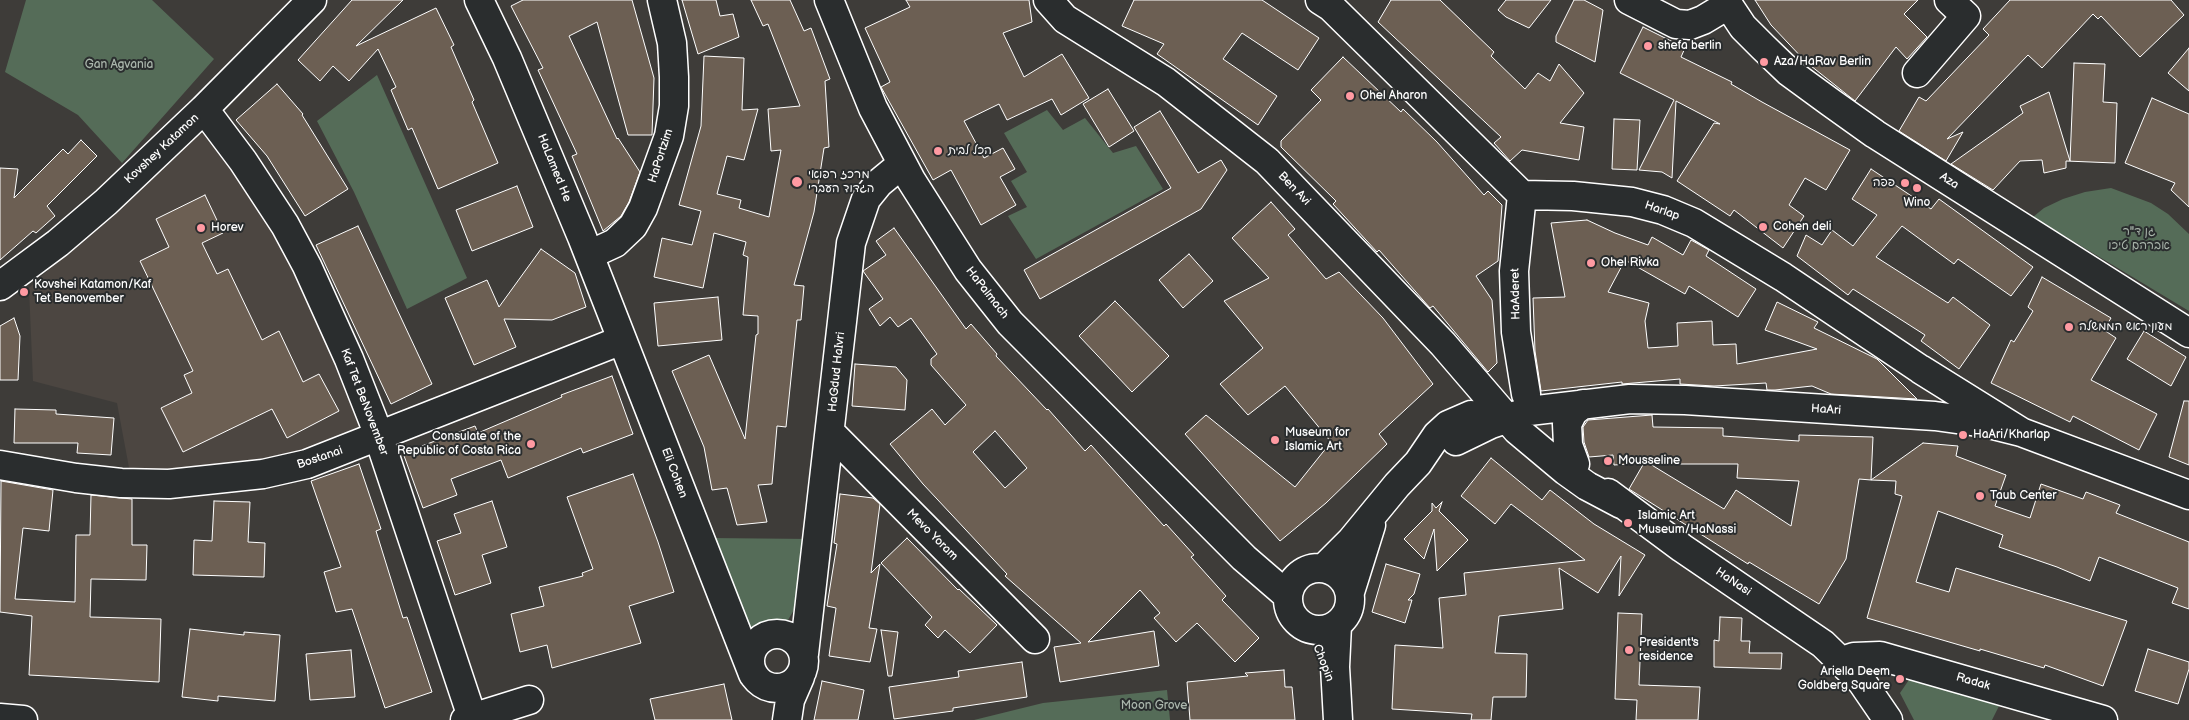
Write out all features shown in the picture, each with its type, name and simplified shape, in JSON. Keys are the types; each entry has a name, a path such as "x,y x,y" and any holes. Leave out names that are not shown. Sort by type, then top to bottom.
{"street":[{"name":"Kovshey Katamon","path":"0,286 58,243 106,202 204,109 312,0"},
{"name":"HaLamed He","path":"479,0 507,58 589,254 622,340"},
{"name":"HaPortzim","path":"589,254 615,242 633,226 643,208 669,136 674,106 674,77 672,43 662,0"},
{"name":"Ben Avi","path":"1048,0 1065,19 1166,82 1267,161 1463,367 1506,418"},
{"path":"1320,0 1330,7 1522,195"},
{"path":"1629,0 1676,24 1690,25 1703,20 1726,3"},
{"path":"1917,73 1966,16 1949,0"},
{"name":"HaPalmach","path":"836,2 873,108 902,164 935,221 968,270 1010,323 1220,533 1245,551 1304,580"},
{"name":"Aza","path":"1726,3 1743,26 1789,72 1868,128 2189,333"},
{"name":"Kaf Tet BeNovember","path":"204,109 264,192 307,266 349,359 378,436 470,719"},
{"name":"HaGdud HaIvri","path":"785,720 802,665 818,543 851,243 866,199 879,183 902,164"},
{"name":"Harlap","path":"1522,195 1573,196 1632,202 1663,210 1694,223 1783,277 1949,388 2021,432"},
{"name":"HaAderet","path":"1522,195 1514,271 1516,332 1526,394"},
{"name":"Bostanai","path":"0,465 76,478 121,483 168,484 263,474 307,464 622,340"},
{"name":"Eli Cohen","path":"622,340 726,607 756,678"},
{"path":"1375,512 1350,592 1350,603 1347,613 1338,625 1323,631 1308,629 1299,624 1292,616 1288,607 1304,580 1351,541 1397,484 1452,433 1457,415 1465,400 1466,385 1463,367"},
{"path":"1935,416 1944,408 1949,388"},
{"name":"HaAri","path":"1452,433 1529,411 1630,399 1657,398 1935,416 1985,423 2021,432 2189,495"},
{"path":"1575,464 1570,450 1567,427 1570,415 1583,404"},
{"name":"HaNasi","path":"1506,418 1528,440 1587,486 1621,504"},
{"name":"HaNasi","path":"1506,418 1546,439 1621,504 1823,644 1862,682 1888,720"},
{"name":"Mevo Yoram","path":"830,432 1035,639"},
{"path":"1452,433 1528,440"},
{"path":"1304,580 1338,574 1350,592"},
{"name":"HaGdud HaIvri","path":"767,636 791,625 810,596"},
{"name":"Eli Cohen","path":"726,607 736,622 767,636 785,634 793,638 800,645 802,665"},
{"name":"Chopin","path":"1337,708 1338,625"},
{"name":"Chopin","path":"1308,629 1325,666 1337,708"},
{"path":"767,636 753,647 750,656 750,665 756,678 775,688 784,688 793,683 802,665"},
{"name":"Radak","path":"1842,661 1854,657 1880,656 2103,720"},
{"name":"HaGdud HaIvri","path":"756,678 774,700 785,720"},
{"path":"470,719 529,700"}],"shaded area":[{"name":"Horev","path":"205,123 309,265 373,433 258,471 130,473 117,403 33,381 29,288"}],"green space":[{"name":"Gan Agvania","path":"26,0 152,0 214,59 122,163 78,115 5,72"},
{"path":"377,75 467,278 407,309 354,192 317,121"},
{"path":"1047,110 1063,130 1085,118 1113,153 1136,146 1163,189 1036,259 1008,216 1027,207 1011,181 1027,172 1004,133"},
{"name":"גן ד\"ר אברהם טיכו","path":"2111,188 2151,203 2168,214 2189,234 2189,311 2033,217 2044,208 2063,199 2085,192"},
{"path":"709,538 811,539 802,596 788,620 768,628 751,627 733,613"},
{"path":"1915,671 2000,704 1992,720 1914,720 1900,693"},
{"name":"Moon Grove","path":"1167,690 1170,720 974,720 1043,703"}],"building":[{"path":"352,0 403,0 356,46 436,8 454,45 451,47 498,163 438,189 412,128 408,130 391,90 396,87 378,49 349,81 333,66 320,81 298,60"},
{"path":"523,0 632,0 654,78 652,135 628,135 597,22 569,36 617,139 640,172 629,202 621,216 603,231 572,156 577,154 538,70 543,68 511,6"},
{"path":"682,0 716,0 720,16 733,14 739,37 698,54"},
{"path":"751,0 790,0 804,31 811,28 830,79 825,81 829,147 824,148 814,212 794,285 804,286 801,320 797,320 786,427 777,426 772,484 758,485 767,522 737,525 727,488 712,490 704,447 672,371 709,355 745,439 756,335 758,334 758,316 743,315 748,257 743,255 746,242 714,233 703,288 654,277 662,238 692,245 701,211 679,205 701,126 704,56 744,58 742,110 758,109 744,160 727,156 717,194 741,200 739,208 769,217 781,150 771,151 768,109 800,106 768,24 763,26"},
{"path":"906,0 1029,0 1032,22 1003,33 1024,77 1062,54 1089,98 1061,115 1052,99 1007,120 999,104 964,121 984,158 1003,148 1015,169 1000,177 1016,205 981,225 951,170 933,180 881,87 890,82 865,28 910,7"},
{"path":"1134,0 1262,0 1319,38 1298,70 1242,33 1223,59 1277,96 1258,125 1157,54 1164,44 1122,26"},
{"path":"1391,0 1440,0 1494,52 1491,56 1525,89 1538,73 1550,81 1559,64 1584,93 1560,123 1584,127 1579,160 1522,150 1510,161 1494,143 1501,137 1378,22"},
{"path":"1506,0 1551,0 1529,28 1506,17 1498,10"},
{"path":"1574,0 1584,0 1603,10 1595,62 1556,42 1556,36"},
{"path":"1755,0 1918,0 1904,14 1927,37 1907,59 1896,47 1855,101 1806,62 1771,25"},
{"path":"2010,0 2171,0 2184,15 2140,57 2101,16 2098,19 2093,14 2042,68 2028,55 1947,139 1963,132 1946,161 1899,131 1919,97 1926,101 1989,35 1983,29"},
{"path":"1643,27 1685,48 1681,57 1732,82 1731,84 1762,102 1850,150 1826,190 1805,178 1789,205 1804,216 1783,248 1734,210 1730,216 1677,181 1714,123 1720,124 1676,101 1672,178 1662,172 1639,170 1674,100 1620,73"},
{"path":"2189,48 2189,91 2168,73"},
{"path":"1343,57 1401,112 1403,109 1437,142 1484,195 1488,191 1502,205 1498,261 1476,276 1492,300 1497,363 1488,372 1433,306 1430,308 1379,250 1377,252 1333,204 1336,201 1281,147 1281,141 1321,100 1311,90"},
{"path":"2074,63 2105,64 2103,102 2117,103 2115,163 2066,161 2066,168 2044,173 2042,160 2020,161 1993,190 1951,164 2023,113 2020,106 2049,92 2070,161"},
{"path":"277,84 303,114 348,189 305,216 267,156 236,120"},
{"path":"1108,89 1134,131 1109,147 1083,104"},
{"path":"2152,98 2189,114 2189,207 2171,190 2175,183 2125,163"},
{"path":"1160,111 1198,173 1221,160 1227,170 1201,209 1040,299 1024,270 1171,188 1134,127"},
{"path":"1614,119 1640,120 1637,170 1612,169"},
{"path":"81,140 97,156 47,206 55,216 36,233 33,231 0,260 0,168 18,169 14,198 63,149 68,154"},
{"path":"1871,169 1931,209 1939,199 2033,267 2011,296 1958,259 1954,264 1902,226 1876,257 1948,303 1953,297 1990,325 1959,369 1921,341 1925,335 1853,289 1848,295 1797,256 1806,235 1822,245 1832,230 1853,246 1877,215 1852,199"},
{"path":"517,186 533,227 472,251 456,210"},
{"path":"205,195 223,233 202,243 217,274 228,269 262,340 279,331 303,382 319,374 339,411 287,438 272,409 183,452 161,408 192,393 184,375 193,371 140,261 169,247 156,219"},
{"path":"1271,202 1295,229 1288,235 1326,279 1339,272 1383,318 1433,384 1379,434 1387,444 1326,503 1280,541 1185,434 1206,415 1295,487 1331,442 1285,386 1248,415 1220,384 1263,348 1224,301 1269,278 1232,238"},
{"path":"1587,220 1648,245 1652,237 1683,255 1691,240 1709,250 1706,256 1756,289 1738,317 1689,286 1685,294 1625,260 1608,292 1649,303 1645,321 1648,348 1678,346 1677,323 1712,321 1713,345 1736,344 1737,364 1817,349 1765,330 1777,302 1818,322 1814,328 1877,359 1917,399 1831,394 1812,386 1767,390 1766,383 1714,386 1680,384 1680,379 1622,384 1622,382 1541,391 1535,351 1533,298 1565,297 1551,223"},
{"path":"358,226 432,384 391,404 316,245"},
{"path":"894,228 966,329 971,324 997,354 996,356 1048,409 1085,451 1091,445 1164,526 1166,524 1194,555 1191,557 1226,596 1222,600 1259,638 1235,662 1197,623 1176,642 1154,618 1160,613 1140,590 1088,642 1154,631 1159,666 1060,682 1054,647 1081,643 1005,576 1007,574 923,484 890,444 932,409 945,425 966,405 931,365 931,359 937,354 911,318 898,327 890,317 880,326 869,309 883,299 863,271 886,255 876,241","holes":["995,431 1027,468 1005,488 973,452"]},
{"path":"541,249 575,273 586,307 552,320 504,319 516,347 474,365 445,298 487,280 499,307"},
{"path":"1189,254 1213,281 1183,308 1159,280"},
{"path":"2042,277 2111,318 2104,330 2116,338 2091,380 2157,414 2139,450 2073,416 2070,422 1991,383 2011,340 2014,342 2033,311 2028,307"},
{"path":"718,297 722,340 658,346 654,303"},
{"path":"1115,301 1169,356 1132,392 1079,336"},
{"path":"14,318 20,336 18,380 0,380 0,326"},
{"path":"2144,331 2186,357 2171,386 2127,359"},
{"path":"855,364 896,367 907,380 905,410 852,406"},
{"path":"612,376 633,434 583,453 581,448 508,478 501,460 451,479 457,495 423,508 403,453 475,426 478,433 562,397 561,395"},
{"path":"2184,401 2189,401 2189,465 2169,457"},
{"path":"15,409 56,410 56,414 114,418 111,455 77,453 78,443 14,443"},
{"path":"1652,415 1653,427 1723,428 1723,436 1799,441 1799,435 1873,437 1871,480 1859,479 1846,559 1819,604 1749,562 1748,564 1629,489 1644,463 1614,465 1613,455 1589,457 1584,442 1583,427 1588,420","holes":["1650,464 1738,464 1737,478 1799,481 1791,526 1736,490 1724,509"]},
{"path":"1923,443 1958,446 1956,456 2006,475 1995,506 2030,518 2041,484 2083,499 2086,492 2120,505 2116,513 2189,542 2189,609 2172,603 2178,588 2099,557 2090,581 2057,567 1999,547 2003,535 1938,511 1916,582 1949,592 1956,568 2127,621 2103,686 2045,665 2044,668 1867,618 1902,496 1895,494 1896,481 1871,480"},
{"path":"1491,458 1542,500 1550,490 1594,524 1645,555 1619,596 1621,556 1598,593 1559,568 1563,609 1499,616 1495,653 1527,654 1526,697 1493,697 1491,720 1471,720 1472,714 1392,709 1395,645 1443,648 1439,598 1466,595 1464,573 1585,560 1511,504 1495,524 1461,496"},
{"path":"359,464 381,529 376,531 403,618 407,617 432,692 385,708 352,609 336,612 324,572 341,567 311,481"},
{"path":"633,474 674,592 629,606 641,643 552,668 547,645 520,652 511,614 544,606 539,587 583,576 582,573 593,569 567,497"},
{"path":"1,481 53,490 49,531 23,528 15,599 75,602 76,535 90,535 91,495 132,499 132,545 147,545 146,580 91,579 90,617 161,619 159,682 29,675 32,616 0,612"},
{"path":"840,494 873,498 880,504 871,573 880,564 869,628 877,629 870,662 829,656 836,608 827,606 837,544 834,543"},
{"path":"214,501 250,502 248,542 265,543 264,577 193,575 194,540 212,541"},
{"path":"492,501 507,547 482,555 491,583 455,595 437,541 461,533 454,514"},
{"path":"1442,502 1439,511 1468,540 1437,571 1434,529 1424,559 1404,539 1432,511 1432,503 1436,508"},
{"path":"907,538 958,590 997,625 970,653 945,630 938,638 925,625 932,617 881,563"},
{"path":"1386,564 1420,574 1414,594 1408,600 1412,600 1405,623 1372,612"},
{"name":"President's residence","path":"1618,613 1642,614 1639,685 1700,687 1698,720 1636,720 1637,700 1615,699"},
{"path":"1720,617 1742,618 1741,641 1750,641 1749,653 1782,653 1781,669 1714,667 1714,640 1719,641"},
{"path":"190,629 244,635 244,632 280,635 275,701 218,696 218,701 182,697"},
{"path":"881,630 898,632 892,676 888,676"},
{"path":"2148,649 2189,662 2189,669 2178,704 2135,691"},
{"path":"351,650 355,697 310,700 306,654"},
{"path":"1022,662 1027,697 953,708 953,711 894,719 889,687 959,677 958,671"},
{"path":"1284,670 1285,687 1292,687 1295,720 1190,720 1187,682 1248,676 1245,673"},
{"path":"822,681 864,690 858,720 814,720"},
{"path":"724,684 732,720 655,720 650,699"}],"place":[{"name":"shefa berlin","path":"1648,46"},
{"name":"Aza/HaRav Berlin","path":"1764,62"},
{"name":"Ohel Aharon","path":"1350,96"},
{"name":"הכל לבית","path":"938,151"},
{"name":"מרכז רפואי הגדוד העברי","path":"797,182"},
{"name":"פפה","path":"1905,183"},
{"name":"Wino","path":"1917,188"},
{"name":"Cohen deli","path":"1763,227"},
{"name":"Horev","path":"201,228"},
{"name":"Ohel Rivka","path":"1591,263"},
{"name":"Kovshei Katamon/Kaf Tet Benovember","path":"24,292"},
{"name":"מעון ראש הממשלה","path":"2069,327"},
{"name":"HaAri/Kharlap","path":"1963,435"},
{"name":"Museum for Islamic Art","path":"1275,440"},
{"name":"Consulate of the Republic of Costa Rica","path":"531,444"},
{"name":"Mousseline","path":"1608,461"},
{"name":"Taub Center","path":"1980,496"},
{"name":"Islamic Art Museum/HaNassi","path":"1628,523"},
{"name":"President's residence","path":"1629,650"},
{"name":"Ariella Deem Goldberg Square","path":"1900,679"}]}
